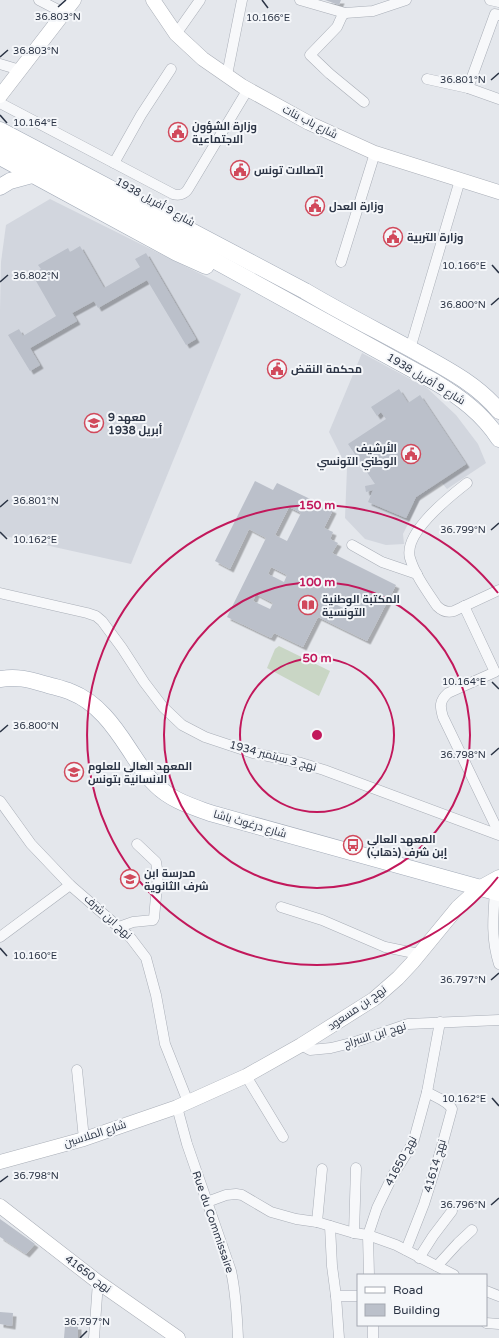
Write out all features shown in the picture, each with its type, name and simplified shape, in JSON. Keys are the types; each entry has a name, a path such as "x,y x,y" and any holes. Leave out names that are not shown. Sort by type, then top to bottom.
{"main road":[{"name":"شارع 9 أفريل 1938","path":"0,119 187,218 340,312 468,382 492,402 499,411"},
{"name":"شارع 9 أفريل 1938","path":"0,130 83,181 301,308 455,394 479,413 499,439"},
{"name":"شارع 9 أفريل 1938","path":"0,145 83,181 306,291"},
{"name":"شارع 9 أفريل 1938","path":"0,158 177,253 301,308"},
{"path":"0,187 32,175"},
{"path":"0,668 19,678"},
{"name":"شارع درغوث باشا","path":"0,679 27,679 71,692 84,698 95,707 116,730 156,786 179,801 217,815 479,888 498,887"},
{"name":"شارع درغوث باشا","path":"0,691 9,688 45,684"}],"street":[{"path":"39,0 64,14"},
{"path":"0,96 74,0"},
{"name":"شارع باب بنات","path":"152,0 176,34 204,59 248,89 309,123 375,153 499,192"},
{"path":"176,34 200,0"},
{"path":"227,75 242,0"},
{"path":"300,0 345,13 373,11 406,0"},
{"path":"490,0 499,2"},
{"path":"345,13 337,27 310,55 330,74 364,102"},
{"path":"468,88 495,14 499,15"},
{"path":"0,64 20,70"},
{"path":"114,163 141,115 171,69"},
{"path":"427,79 468,88 499,99"},
{"path":"0,103 173,194 179,195 188,189 248,89"},
{"path":"341,262 375,153"},
{"path":"410,349 460,180"},
{"path":"467,483 444,501 415,533 409,546 410,557 417,574 437,606 442,610 448,612 454,611 499,590"},
{"path":"352,545 382,562 417,574"},
{"name":"نهج 3 سبتمبر 1934","path":"0,593 88,613 98,617 114,637 144,682 163,707 182,725 205,736 253,753 301,763 324,770 499,834"},
{"path":"464,606 497,676 448,693 443,697 440,706 443,717 499,834"},
{"name":"نهج ابن شرف","path":"0,801 31,844 70,885 120,927 130,937 146,958 155,988 165,1044 182,1105"},
{"path":"120,927 133,922 150,921 154,918 158,875 156,862 137,844"},
{"path":"0,937 70,885"},
{"path":"498,887 493,923 494,949 499,964"},
{"name":"نهج بن مسعود","path":"182,1105 246,1076 301,1045 374,999 398,978 458,907 479,888"},
{"path":"281,907 322,920 385,947 419,954"},
{"name":"نهج ابن السراج","path":"301,1045 310,1050 331,1048 355,1042 408,1024 499,1020"},
{"name":"نهج 41650","path":"369,1274 368,1235 380,1201 393,1175 414,1143 427,1092 440,1022"},
{"path":"77,1070 84,1139"},
{"path":"246,1076 283,1137"},
{"name":"نهج 41614","path":"406,1250 424,1204 440,1154 452,1109 447,1103 427,1092"},
{"name":"شارع الملاسين","path":"0,1162 84,1139 182,1105"},
{"name":"Rue du Commissaire","path":"182,1105 189,1150 231,1271 235,1289 238,1338"},
{"path":"354,1233 356,1168"},
{"path":"318,1222 322,1169"},
{"path":"207,1202 226,1195 242,1195 271,1212 296,1219 318,1222 354,1233 368,1235 406,1250 452,1274"},
{"name":"نهج 41650","path":"0,1206 98,1282 178,1338"},
{"path":"419,1258 452,1211"},
{"path":"330,1226 332,1266 339,1338"},
{"path":"438,1266 458,1243 472,1230"},
{"path":"94,1338 98,1282"},
{"path":"487,1291 499,1296"},
{"path":"336,1296 357,1296"},
{"path":"487,1323 499,1324"},
{"path":"373,1326 373,1338"}],"shaded area":[{"name":"معهد 9 أبريل 1938","path":"50,199 241,294 131,564 0,535 0,310 1,262 6,225"},
{"name":"الأرشيف الوطني التونسي","path":"362,353 427,388 456,415 478,444 486,463 447,489 442,483 421,498 403,534 404,544 386,545 365,539 345,518 347,468 329,432"}],"green space":[{"path":"279,646 330,671 319,696 267,668 275,649"}],"building":[{"path":"325,0 341,0 339,5"},
{"path":"80,246 104,288 140,267 135,259 146,253 196,339 186,345 147,280 98,308 94,301 72,313 77,321 30,348 40,365 30,371 8,335 19,329 23,336 56,316 32,274 41,269 38,265 68,248 70,252"},
{"path":"399,389 408,403 420,395 466,464 416,497 406,518 368,502 373,490 366,492 365,486 375,484 348,444 386,419 381,412 377,416 371,407"},
{"path":"255,481 273,490 277,483 333,510 324,528 333,532 330,539 338,543 332,553 396,585 367,641 318,617 303,647 274,633 271,638 227,617 266,538 249,529 230,569 215,561","holes":["289,507 301,513 287,541 275,535","271,567 287,575 284,582 268,574","336,592 356,602 351,612 331,602","256,594 273,603 270,609 253,601"]},
{"path":"0,1219 35,1244 26,1254 0,1237"},
{"path":"0,1312 13,1313 12,1326 0,1324"},
{"path":"65,1326 78,1326 78,1338 64,1338"}],"place":[{"name":"وزارة الشؤون الاجتماعية","path":"178,132"},
{"name":"إتصالات تونس","path":"240,170"},
{"name":"وزارة العدل","path":"315,206"},
{"name":"وزارة التربية","path":"393,237"},
{"name":"محكمة النقض","path":"277,369"},
{"name":"معهد 9 أبريل 1938","path":"94,423"},
{"name":"الأرشيف الوطني التونسي","path":"411,454"},
{"name":"المكتبة الوطنية التونسية","path":"308,605"},
{"name":"المعهد العالي للعلوم الانسانية بتونس","path":"74,772"},
{"name":"المعهد العالي إبن شرف (ذهاب)","path":"353,845"},
{"name":"مدرسة ابن شرف الثانوية","path":"130,879"}]}
